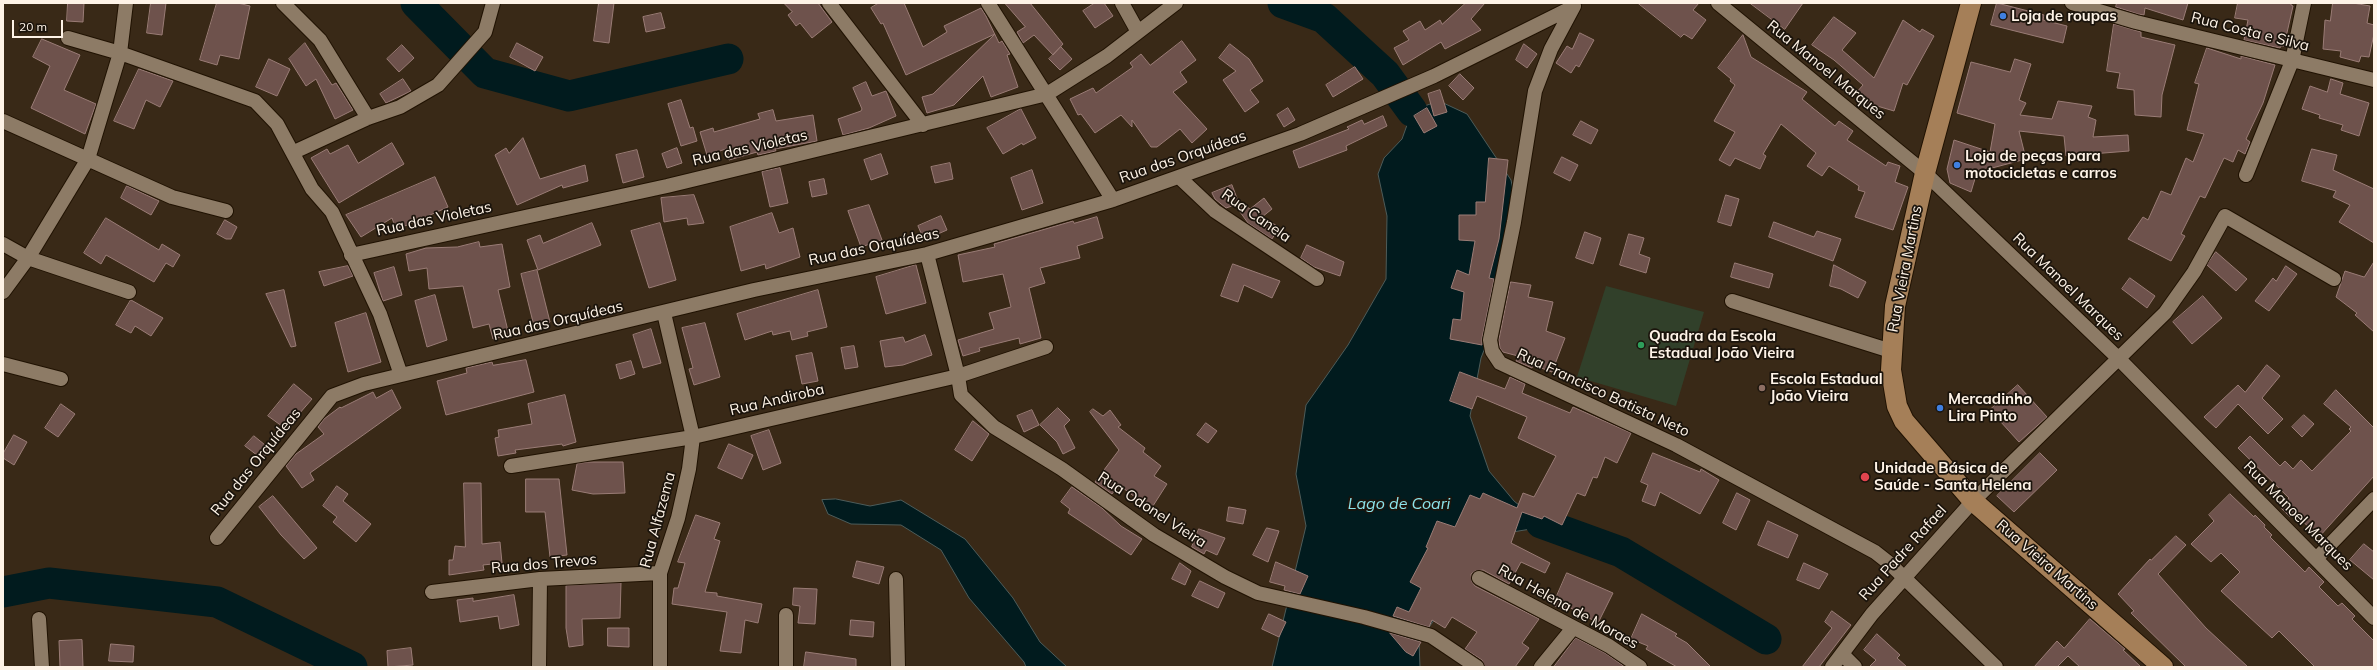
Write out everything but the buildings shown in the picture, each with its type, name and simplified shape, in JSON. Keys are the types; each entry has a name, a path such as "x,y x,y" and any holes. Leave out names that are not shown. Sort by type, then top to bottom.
{"main road":[{"name":"Rua Vieira Martins","path":"1971,3 1925,173 1895,306 1891,351 1893,389 1897,406 1904,421 1973,501 2163,667"}],"street":[{"path":"3,292 28,258 88,159 120,53 126,3"},
{"path":"283,3 320,40 368,118"},
{"path":"294,152 368,118 400,107 438,84 485,32 493,3"},
{"path":"829,3 923,125"},
{"path":"988,3 1113,200"},
{"path":"1122,3 1138,32"},
{"name":"Rua Manoel Marques","path":"1718,3 1925,173 2118,358 2374,618"},
{"name":"Rua Costa e Silva","path":"2072,3 2136,22 2374,80"},
{"path":"2246,175 2292,61 2304,3"},
{"name":"Rua das Violetas","path":"351,255 667,186 1047,94 1107,56 1175,4"},
{"name":"Rua das Orquídeas","path":"217,538 332,396 364,384 664,313 754,290 927,254 1113,200 1300,134 1434,76 1575,5"},
{"name":"Rua Francisco Batista Neto","path":"1575,5 1551,49 1535,91 1514,222 1490,340 1492,351 1500,363 1676,445 1875,552 1905,578 1996,667"},
{"path":"68,38 120,53 255,101 277,124 294,152 312,189 332,212 380,314 401,375"},
{"path":"3,121 172,197 226,211"},
{"name":"Rua Canela","path":"1179,177 1215,211 1317,278"},
{"name":"Rua Padre Rafael","path":"1832,667 1872,614 1973,501 2165,313 2194,272 2225,216 2334,279"},
{"path":"3,244 28,258 130,292"},
{"name":"Rua Odonel Vieira","path":"927,254 958,376 961,395 994,427 1062,469 1154,535 1258,593 1364,617 1431,636 1476,667"},
{"path":"1732,301 1891,351"},
{"name":"Rua Alfazema","path":"660,667 660,573 678,518 689,469 693,437 664,313"},
{"name":"Rua Andiroba","path":"511,466 693,437 958,376 1046,347"},
{"path":"3,364 61,379"},
{"path":"2316,558 2374,499"},
{"name":"Rua dos Trevos","path":"432,592 540,579 660,573"},
{"name":"Rua Helena de Moraes","path":"1478,578 1609,646 1640,667"},
{"path":"539,667 540,579"},
{"path":"896,579 898,667"},
{"path":"786,615 786,667"},
{"path":"39,619 42,667"},
{"path":"1541,667 1573,628"},
{"path":"1842,654 1855,667"}],"green space":[{"name":"Quadra da Escola Estadual João Vieira","path":"1606,286 1704,312 1676,406 1577,377"}],"water":[{"name":"Lago de Coari","path":"1439,101 1467,114 1511,180 1519,219 1506,293 1481,358 1470,416 1489,471 1514,501 1541,523 1531,529 1500,534 1464,576 1419,642 1420,667 1272,667 1306,526 1296,474 1306,405 1348,345 1386,279 1387,216 1378,174 1384,158 1402,139 1412,111"},
{"path":"836,499 870,506 901,500 965,539 1013,598 1040,642 1067,667 1026,667 1024,662 969,598 941,550 901,525 851,524 828,514 822,500"}],"waterway":[{"path":"416,3 485,73 569,96 728,59"},
{"path":"1283,3 1324,18 1385,74 1412,111"},
{"path":"1541,523 1621,552 1766,639"},
{"path":"3,592 49,583 217,602 352,667"}],"place":[{"name":"Loja de roupas","path":"2003,16"},
{"name":"Loja de peças para motocicletas e carros","path":"1957,165"},
{"name":"Quadra da Escola Estadual João Vieira","path":"1641,345"},
{"name":"Escola Estadual João Vieira","path":"1762,388"},
{"name":"Mercadinho Lira Pinto","path":"1940,408"},
{"name":"Unidade Básica de Saúde - Santa Helena","path":"1865,477"}]}
